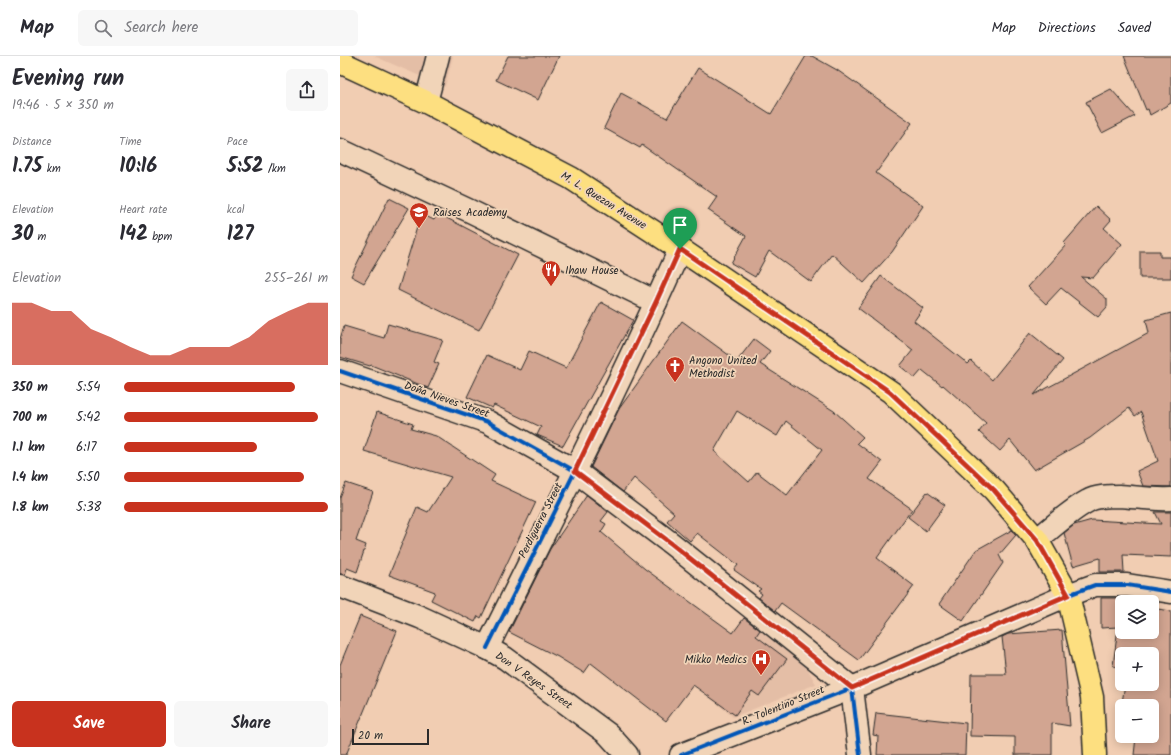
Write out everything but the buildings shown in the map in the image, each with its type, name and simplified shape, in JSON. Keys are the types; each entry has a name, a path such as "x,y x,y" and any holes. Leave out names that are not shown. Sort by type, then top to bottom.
{"main road":[{"name":"M. L. Quezon Avenue","path":"340,62 426,102 571,178 680,249 890,392 994,490 1037,540 1068,595 1092,697 1095,755"}],"street":[{"path":"426,102 438,56"},
{"path":"340,150 478,214 656,302"},
{"name":"Perdiguerra Street","path":"487,648 575,471 680,249"},
{"name":"Doña Nieves Street","path":"340,371 488,422 575,471 672,544 852,688"},
{"path":"1037,540 1052,526 1089,500 1118,496 1160,500 1171,499"},
{"name":"R. Tolentino Street","path":"681,755 852,688 1068,595 1095,585 1127,585 1171,592"},
{"name":"Don V Reyes Street","path":"340,586 420,617 505,658 608,734 627,755"},
{"path":"852,688 860,755"}],"shaded area":[{"path":"374,56 453,56 445,87"},
{"name":"Mikko Medics","path":"751,623 807,668 816,684 733,717 700,689"}],"cycle path":[{"path":"487,648 610,400 680,249"},
{"path":"340,371 488,422 575,471 672,544 852,688 860,755"},
{"path":"681,755 852,688 1068,595 1095,585 1127,585 1171,592"}],"place":[{"name":"Raises Academy","path":"419,229"},
{"name":"Ihaw House","path":"551,287"},
{"name":"Angono United Methodist","path":"675,383"},
{"name":"Mikko Medics","path":"761,676"}],"route":[{"path":"680,249 890,392 994,490 1037,540 1068,595 852,688 672,544 575,471 680,249"}]}
